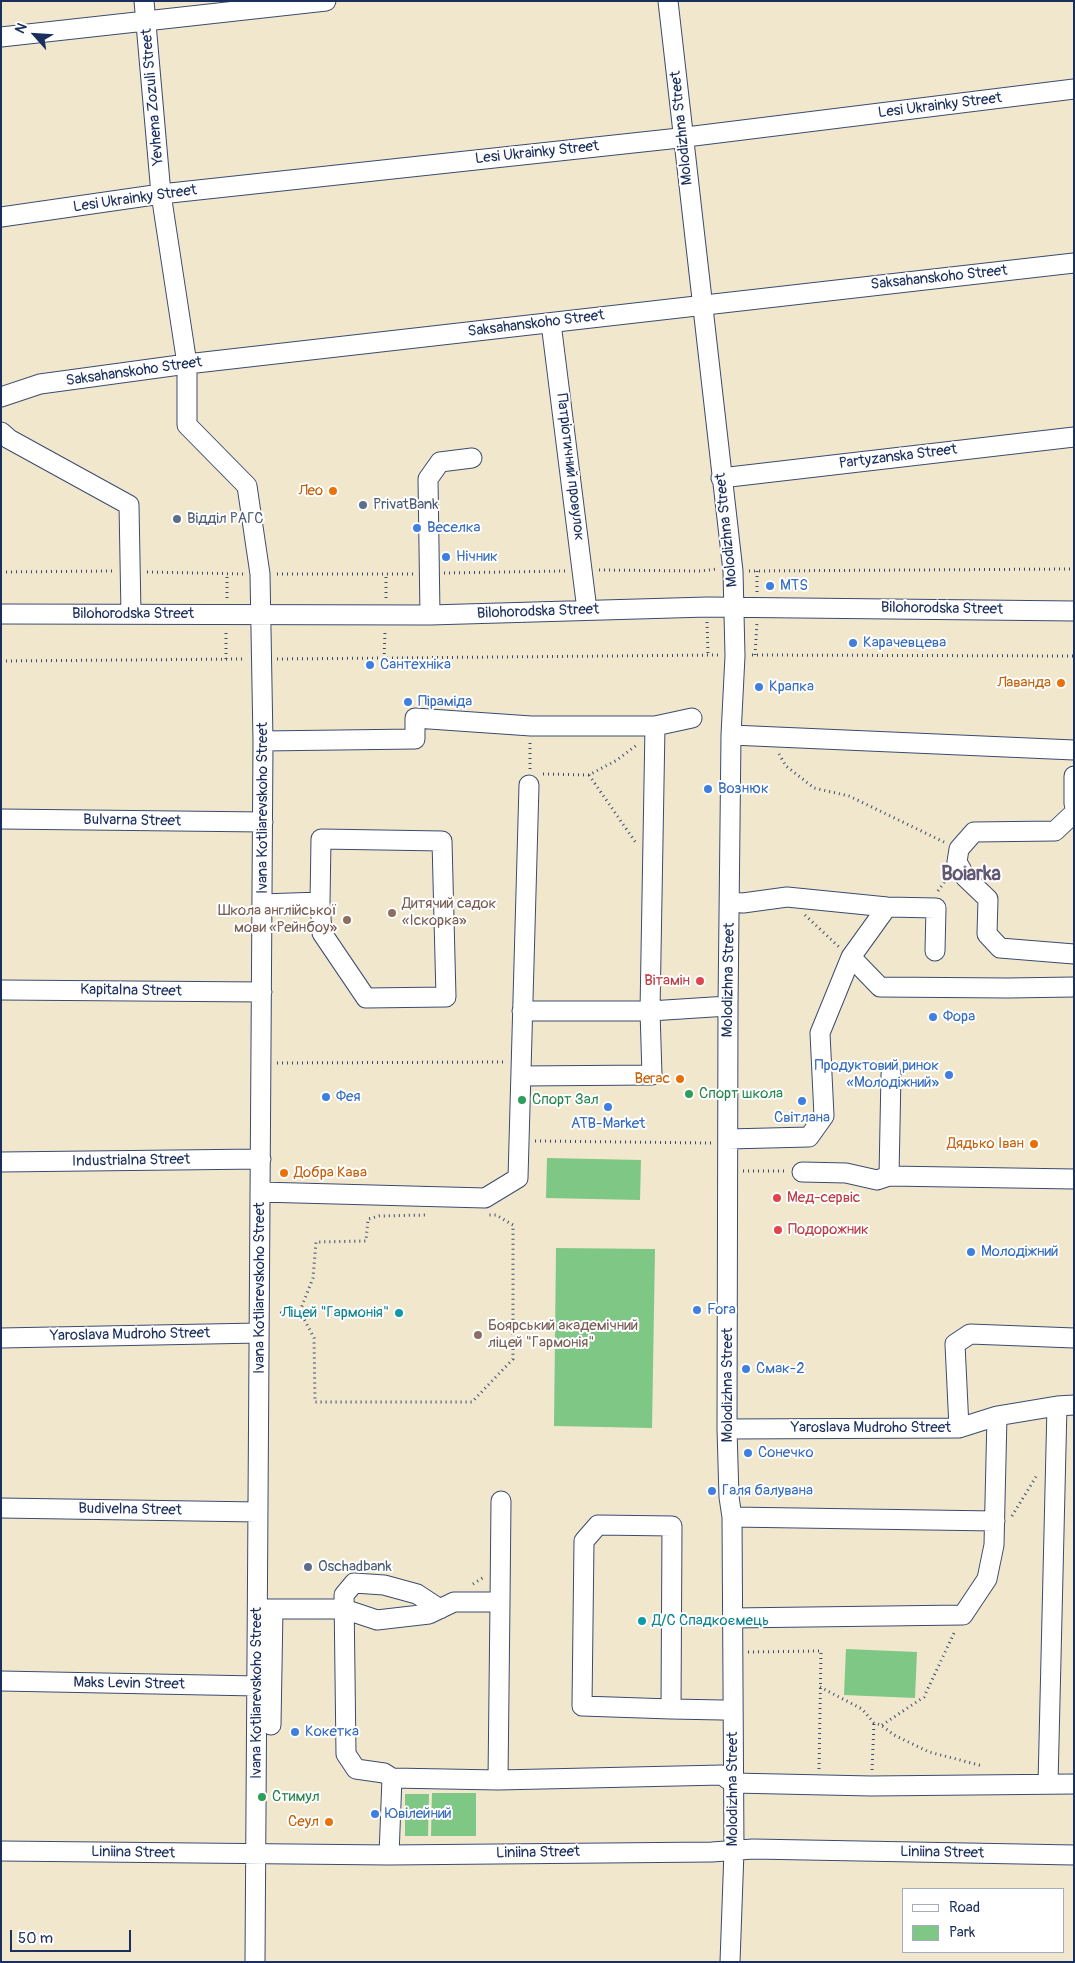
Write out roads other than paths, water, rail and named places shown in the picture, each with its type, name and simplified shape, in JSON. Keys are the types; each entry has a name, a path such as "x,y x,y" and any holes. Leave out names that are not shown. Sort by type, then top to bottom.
{"street":[{"name":"Yevhena Zozuli Street","path":"144,1 162,194 186,364 186,425 246,486 260,574 262,615"},
{"path":"1,37 326,1"},
{"name":"Molodizhna Street","path":"668,1 733,571 735,656 731,735 728,1006 721,1141 727,1429 729,1497 732,1517 734,1851 730,1962"},
{"name":"Lesi Ukrainky Street","path":"1,217 162,194 684,138 1074,89"},
{"name":"Saksahanskoho Street","path":"1,397 40,384 186,364 1074,262"},
{"name":"Патріотичний провулок","path":"551,323 587,610"},
{"path":"1,432 9,439 130,505 129,571 131,614"},
{"name":"Partyzanska Street","path":"721,478 1074,437"},
{"path":"430,615 428,479 440,462 472,458"},
{"name":"Bilohorodska Street","path":"1,614 430,615 733,608 1074,611"},
{"name":"Ivana Kotliarevskoho Street","path":"256,1962 257,1686 266,1609 258,1512 263,822 262,615"},
{"path":"263,741 415,740 415,718 531,726 654,729 692,718"},
{"path":"521,1069 652,1075 650,1011 654,868 654,729"},
{"path":"731,735 1074,750"},
{"path":"1074,776 1074,804"},
{"path":"260,1192 485,1198 518,1178 529,779"},
{"path":"1074,813 1055,831 974,832 958,856 966,878 988,899 987,934 1000,948 1074,954"},
{"name":"Bulvarna Street","path":"1,819 263,822"},
{"path":"320,839 442,841 446,997 366,998 322,933 320,902 320,839"},
{"path":"730,902 742,903 788,896 886,907 936,908 934,951"},
{"path":"262,904 320,902"},
{"path":"721,1141 809,1137 824,1116 820,1033 851,957 886,907"},
{"path":"851,957 880,987 1074,987"},
{"name":"Kapitalna Street","path":"1,990 262,992"},
{"path":"522,1012 650,1011 728,1006"},
{"path":"889,1176 891,1074"},
{"name":"Industrialna Street","path":"1,1162 261,1159"},
{"path":"802,1172 846,1173 877,1180 889,1176 1074,1179"},
{"name":"Yaroslava Mudroho Street","path":"1,1338 259,1333"},
{"name":"Yaroslava Mudroho Street","path":"727,1429 959,1428 955,1344 970,1334 1074,1338"},
{"path":"959,1428 997,1416 1066,1405 1048,1784"},
{"path":"732,1618 963,1615 986,1579 1002,1520 997,1416"},
{"path":"498,1780 502,1501"},
{"name":"Budivelna Street","path":"1,1508 258,1512"},
{"path":"732,1517 1002,1520"},
{"path":"671,1709 672,1526 598,1525 584,1541 582,1706 671,1709 733,1710"},
{"path":"447,1606 417,1594 384,1585 354,1583 344,1595 346,1754 356,1769 384,1773 392,1778 498,1780 722,1775 733,1783 871,1786 1074,1784"},
{"path":"271,1725 266,1609 344,1609 377,1620 429,1614 447,1606 500,1602"},
{"name":"Maks Levin Street","path":"1,1681 257,1686"},
{"path":"389,1855 392,1778"},
{"name":"Liniina Street","path":"1,1851 389,1855 734,1851 752,1849 1074,1855"}],"place":[{"name":"Лео","path":"333,491"},
{"name":"PrivatBank","path":"363,505"},
{"name":"Відділ РАГС","path":"177,519"},
{"name":"Веселка","path":"417,528"},
{"name":"Нічник","path":"446,557"},
{"name":"MTS","path":"770,586"},
{"name":"Карачевцева","path":"853,643"},
{"name":"Сантехніка","path":"370,665"},
{"name":"Лаванда","path":"1061,683"},
{"name":"Крапка","path":"759,687"},
{"name":"Піраміда","path":"408,702"},
{"name":"Вознюк","path":"708,789"},
{"name":"Дитячий садок «Іскорка»","path":"392,913"},
{"name":"Школа англійської мови «Рейнбоу»","path":"347,920"},
{"name":"Вітамін","path":"700,981"},
{"name":"Фора","path":"933,1017"},
{"name":"Продуктовий ринок «Молодіжний»","path":"949,1075"},
{"name":"Вегас","path":"680,1079"},
{"name":"Спорт школа","path":"689,1094"},
{"name":"Фея","path":"326,1097"},
{"name":"Спорт Зал","path":"522,1100"},
{"name":"Світлана","path":"802,1101"},
{"name":"ATB-Market","path":"608,1107"},
{"name":"Дядько Іван","path":"1034,1144"},
{"name":"Добра Кава","path":"284,1173"},
{"name":"Мед-сервіс","path":"777,1198"},
{"name":"Подорожник","path":"778,1230"},
{"name":"Молодіжний","path":"971,1252"},
{"name":"Fora","path":"697,1310"},
{"name":"Ліцей \"Гармонія\"","path":"399,1313"},
{"name":"Боярський академічний ліцей \"Гармонія\"","path":"478,1335"},
{"name":"Смак-2","path":"746,1369"},
{"name":"Сонечко","path":"748,1453"},
{"name":"Галя балувана","path":"712,1491"},
{"name":"Oschadbank","path":"308,1567"},
{"name":"Д/С Спадкоємець","path":"642,1621"},
{"name":"Кокетка","path":"295,1732"},
{"name":"Стимул","path":"262,1797"},
{"name":"Ювілейний","path":"375,1814"},
{"name":"Сеул","path":"329,1822"}],"district":[{"name":"Boiarka","path":"971,875"}]}
